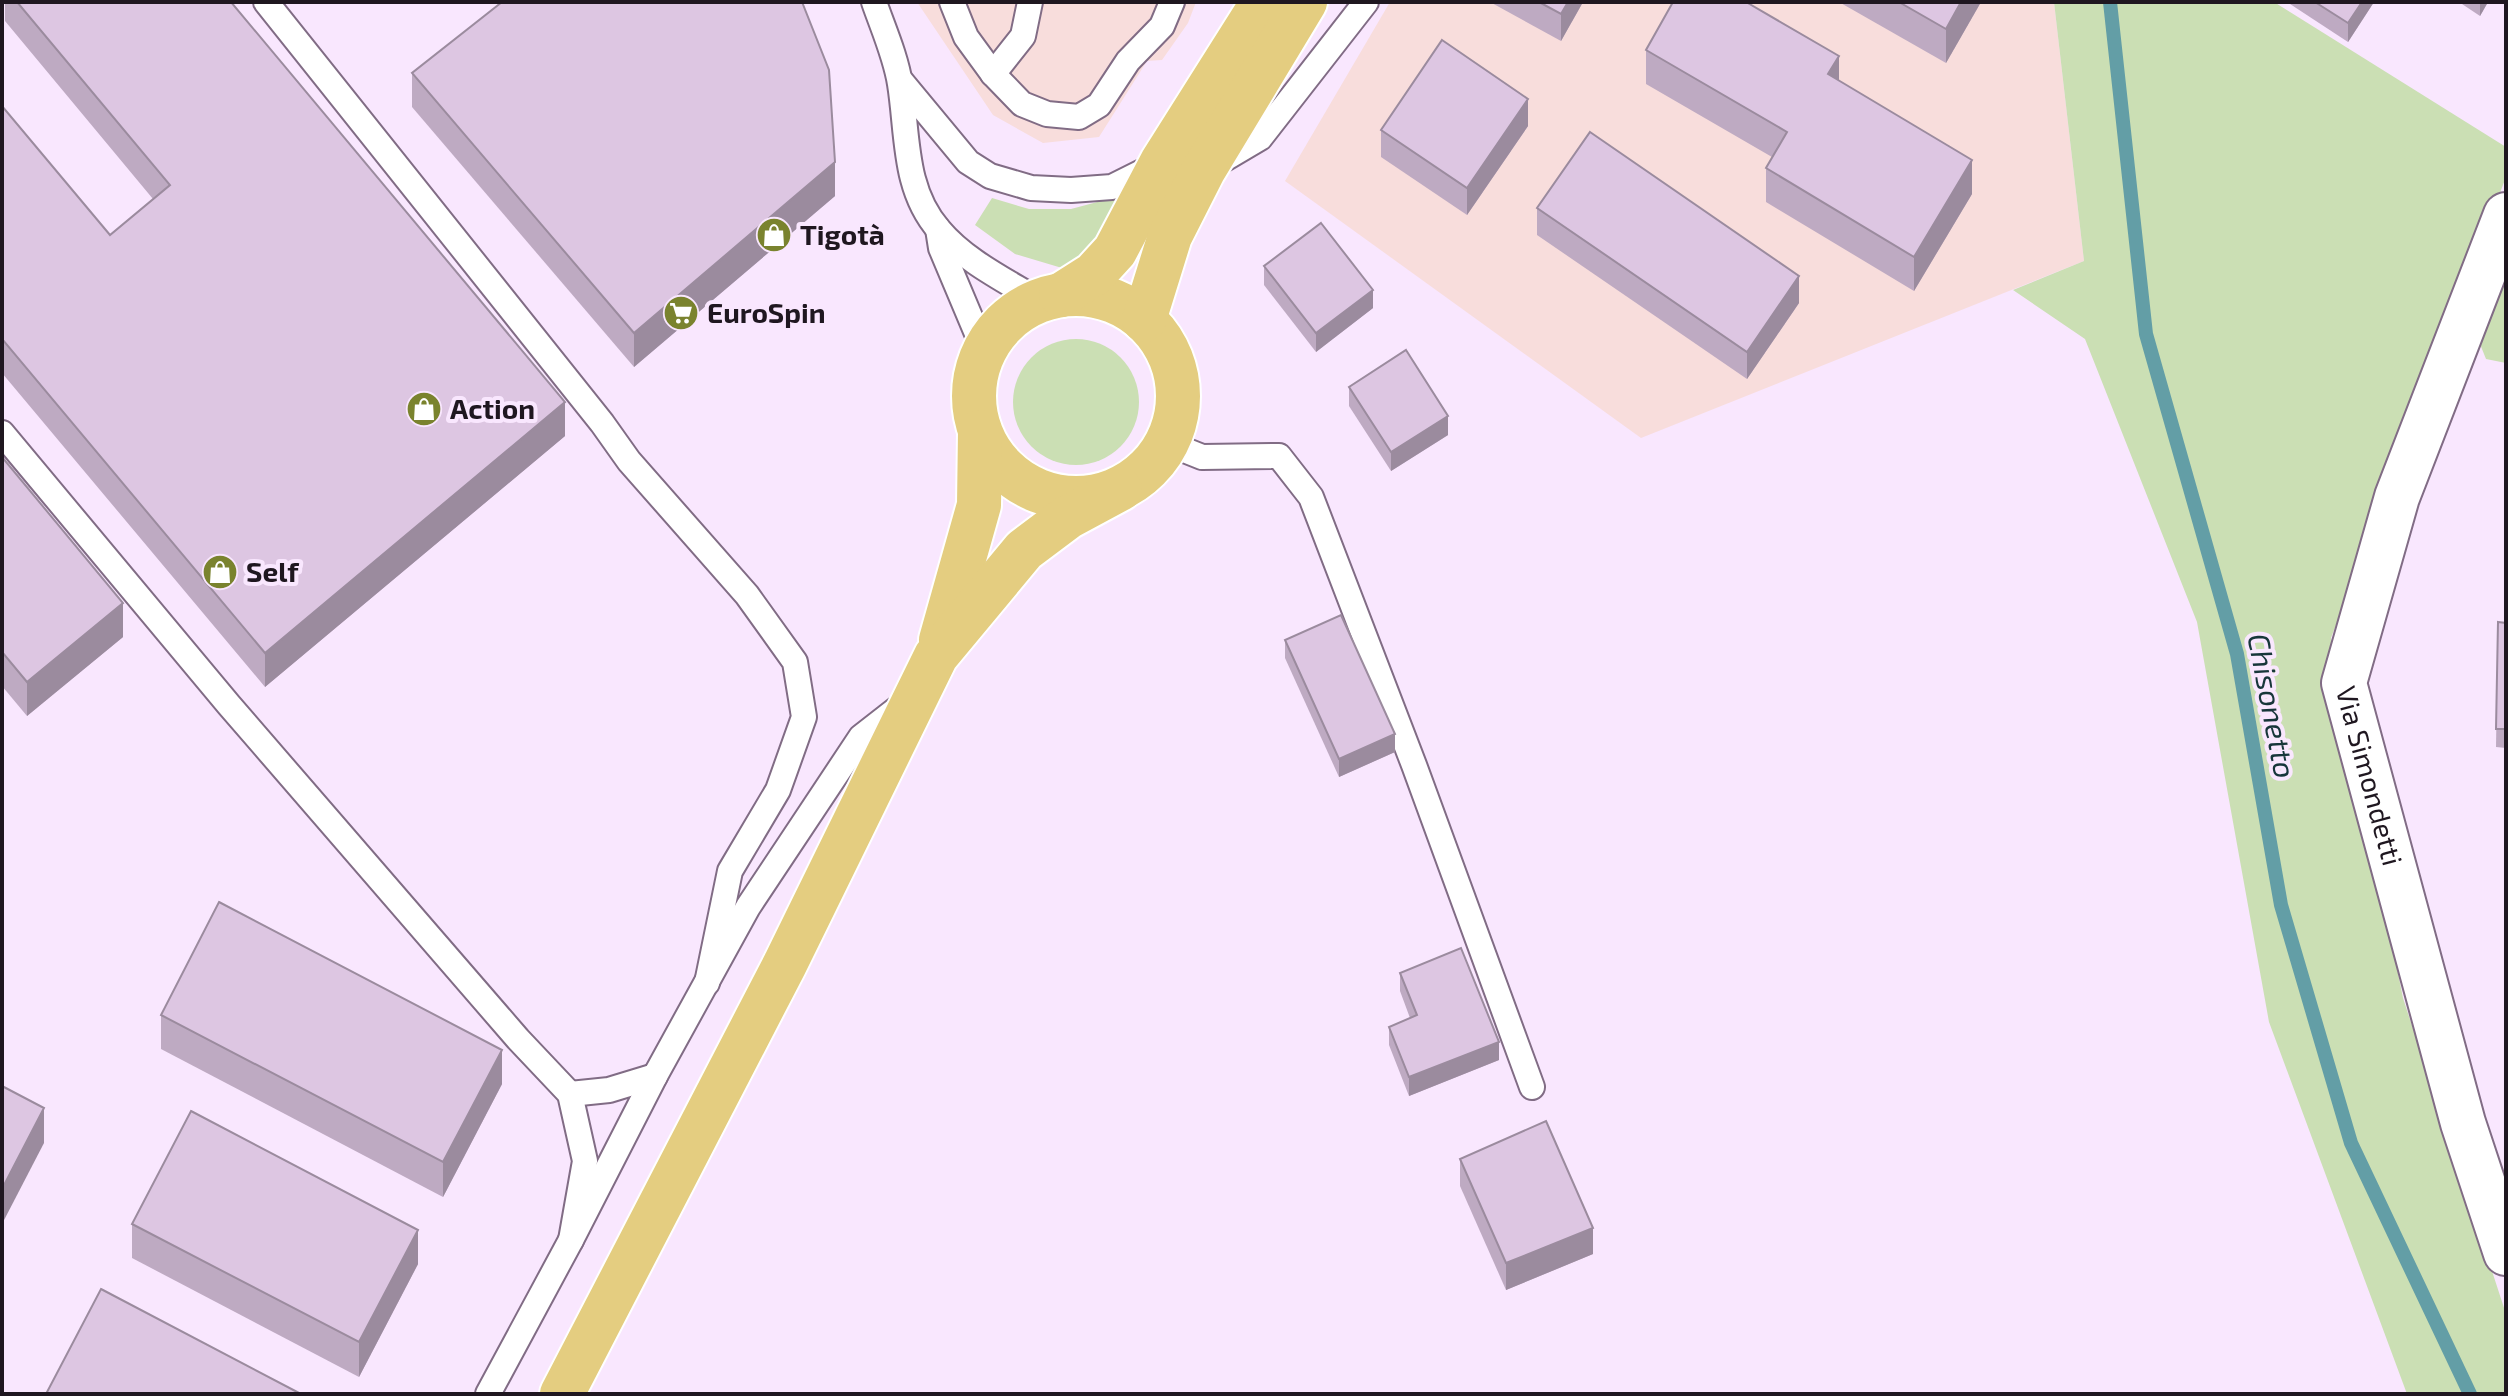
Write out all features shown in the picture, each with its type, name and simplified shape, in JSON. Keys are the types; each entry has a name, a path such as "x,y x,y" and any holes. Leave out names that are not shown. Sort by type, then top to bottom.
{"main road":[{"path":"562,1394 785,964 926,675 979,505 980,432 974,405 975,377 984,350 998,329 1017,312 1094,274 1183,167 1305,2"},
{"path":"1144,320 1170,236 1183,167 1252,14"},
{"path":"926,675 1024,550 1068,517 1120,489 1147,470 1167,443 1178,411 1177,378 1165,346 1144,320 1119,304 1091,295 1050,298"},
{"path":"980,432 997,461 1022,483 1054,496 1087,498 1120,489"}],"street":[{"name":"Via Simondetti","path":"2506,215 2397,497 2344,683 2463,1123 2506,1253"}],"lane":[{"path":"266,2 629,461 747,595 795,662 804,717 778,790 730,871 707,983"},
{"path":"874,2 900,80 910,176 920,199 938,229 975,261 1050,298"},
{"path":"952,2 966,37 993,74 1022,104 1047,114 1079,117 1099,105 1128,61 1162,26 1172,2"},
{"path":"993,74 1023,36 1030,2"},
{"path":"900,80 968,162 990,176 1031,188 1071,190 1112,187 1183,167 1260,138 1366,2"},
{"path":"938,229 941,248 984,350"},
{"path":"2,433 229,705 518,1039 570,1094 585,1161 571,1240"},
{"path":"1167,443 1202,457 1279,456 1311,497 1414,765 1532,1087"},
{"path":"488,1394 655,1076 748,907 861,737 926,675"},
{"path":"570,1094 609,1090 655,1076"}],"shaded area":[{"path":"917,2 1196,2 1188,23 1162,60 1147,61 1099,137 1043,143 993,115"},
{"path":"1390,2 2054,2 2084,261 1641,438 1285,181"}],"green space":[{"path":"2054,2 2274,2 2506,147 2506,177 2331,638 2403,998 2506,1314 2506,1394 2407,1394 2269,1022 2197,622 2085,339 2013,290 2084,261"},
{"path":"1116,197 1126,205 1095,253 1062,268 1015,254 975,225 992,198 1029,209 1071,209"},
{"path":"2506,250 2506,363 2486,359 2474,329"},
{"path":"1076,339 1100,344 1120,358 1134,378 1139,402 1134,426 1120,446 1100,460 1076,465 1052,460 1032,446 1018,426 1013,402 1018,378 1032,358 1052,344"}],"building":[{"path":"17,2 231,2 565,402 265,653 2,339 2,106 110,235 170,185"},
{"path":"502,2 802,2 829,70 835,162 634,333 412,73"},
{"path":"1539,2 1568,2 1561,14"},
{"path":"1673,2 1746,2 1839,56 1828,74 1972,160 1914,257 1766,168 1787,132 1646,50"},
{"path":"1899,2 1961,2 1946,29"},
{"path":"2315,2 2362,2 2348,23"},
{"path":"1442,40 1528,99 1467,188 1381,130"},
{"path":"1590,132 1799,276 1747,352 1537,208"},
{"path":"1321,223 1373,290 1316,333 1264,266"},
{"path":"1406,350 1448,416 1391,452 1349,387"},
{"path":"2,457 123,603 27,682 2,652"},
{"path":"1341,615 1395,734 1339,759 1285,640"},
{"path":"2498,622 2506,623 2506,729 2496,729"},
{"path":"219,902 502,1050 443,1162 161,1015"},
{"path":"1461,948 1499,1042 1409,1077 1389,1027 1417,1015 1400,973"},
{"path":"2,1086 44,1108 2,1189"},
{"path":"191,1111 418,1230 359,1342 132,1224"},
{"path":"1546,1121 1593,1228 1506,1263 1460,1159"},
{"path":"101,1289 301,1394 46,1394"}],"waterway":[{"name":"Chisonetto","path":"2110,2 2146,334 2237,654 2281,905 2351,1143 2470,1394"}],"place":[{"name":"Tigotà","path":"774,235"},
{"name":"EuroSpin","path":"681,313"},
{"name":"Action","path":"424,409"},
{"name":"Self","path":"220,572"}]}
